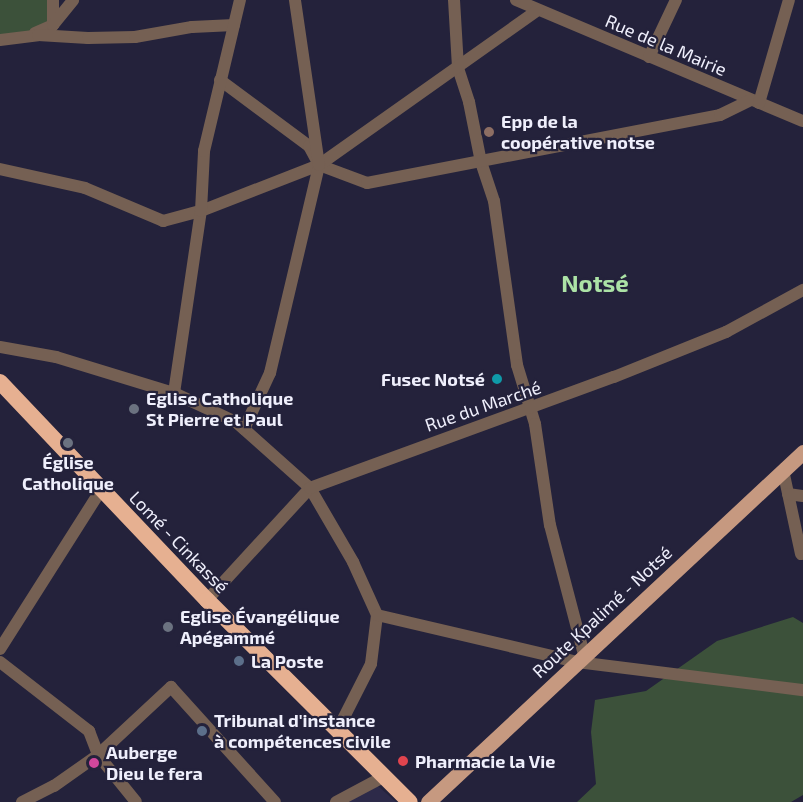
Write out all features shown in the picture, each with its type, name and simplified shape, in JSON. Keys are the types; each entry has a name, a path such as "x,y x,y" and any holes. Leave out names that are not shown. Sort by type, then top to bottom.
{"highway":[{"name":"Lomé - Cinkassé","path":"0,382 207,600 410,802"}],"main road":[{"name":"Route Kpalimé - Notsé","path":"428,802 803,452"}],"street":[{"path":"53,0 53,25"},
{"path":"28,36 53,25 73,0"},
{"path":"174,393 201,211 204,151 240,0"},
{"path":"244,429 270,373 319,165 295,0"},
{"path":"454,0 458,68 470,102 481,162 494,201 517,365 535,424 550,525 580,658"},
{"name":"Rue de la Mairie","path":"516,0 803,121"},
{"path":"649,57 676,0"},
{"path":"220,80 309,146 319,165 367,183 720,115 755,101 789,0"},
{"path":"0,169 85,188 163,221 201,211 319,165 458,68 533,6"},
{"path":"0,40 28,36 135,37 192,27 234,25"},
{"path":"790,115 803,108"},
{"name":"Rue du Marché","path":"207,600 310,488 530,408 726,332 803,290"},
{"path":"0,347 56,357 174,393 236,422 310,488 353,562 377,615 371,664 337,731"},
{"path":"783,470 801,554"},
{"path":"0,649 102,490"},
{"path":"788,494 803,496"},
{"path":"377,615 580,658 803,690"},
{"path":"0,663 89,731 98,755 136,802"},
{"path":"22,802 54,786 98,755 171,687 275,802"},
{"path":"336,802 383,777"}],"shaded area":[{"path":"378,786 396,802 343,802"}],"green space":[{"path":"0,0 52,0 52,24 27,33 0,35"},
{"path":"793,617 803,623 803,795 791,802 577,802 596,784 591,732 595,700 646,691 717,641"}],"place":[{"name":"Epp de la coopérative notse","path":"489,132"},
{"name":"Fusec Notsé","path":"497,379"},
{"name":"Eglise Catholique St Pierre et Paul","path":"134,409"},
{"name":"Église Catholique","path":"68,443"},
{"name":"Eglise Évangélique Apégammé","path":"168,627"},
{"name":"La Poste","path":"239,661"},
{"name":"Tribunal d'instance à compétences civile","path":"202,731"},
{"name":"Pharmacie la Vie","path":"403,761"},
{"name":"Auberge Dieu le fera","path":"94,763"}],"district":[{"name":"Notsé","path":"595,283"}]}
